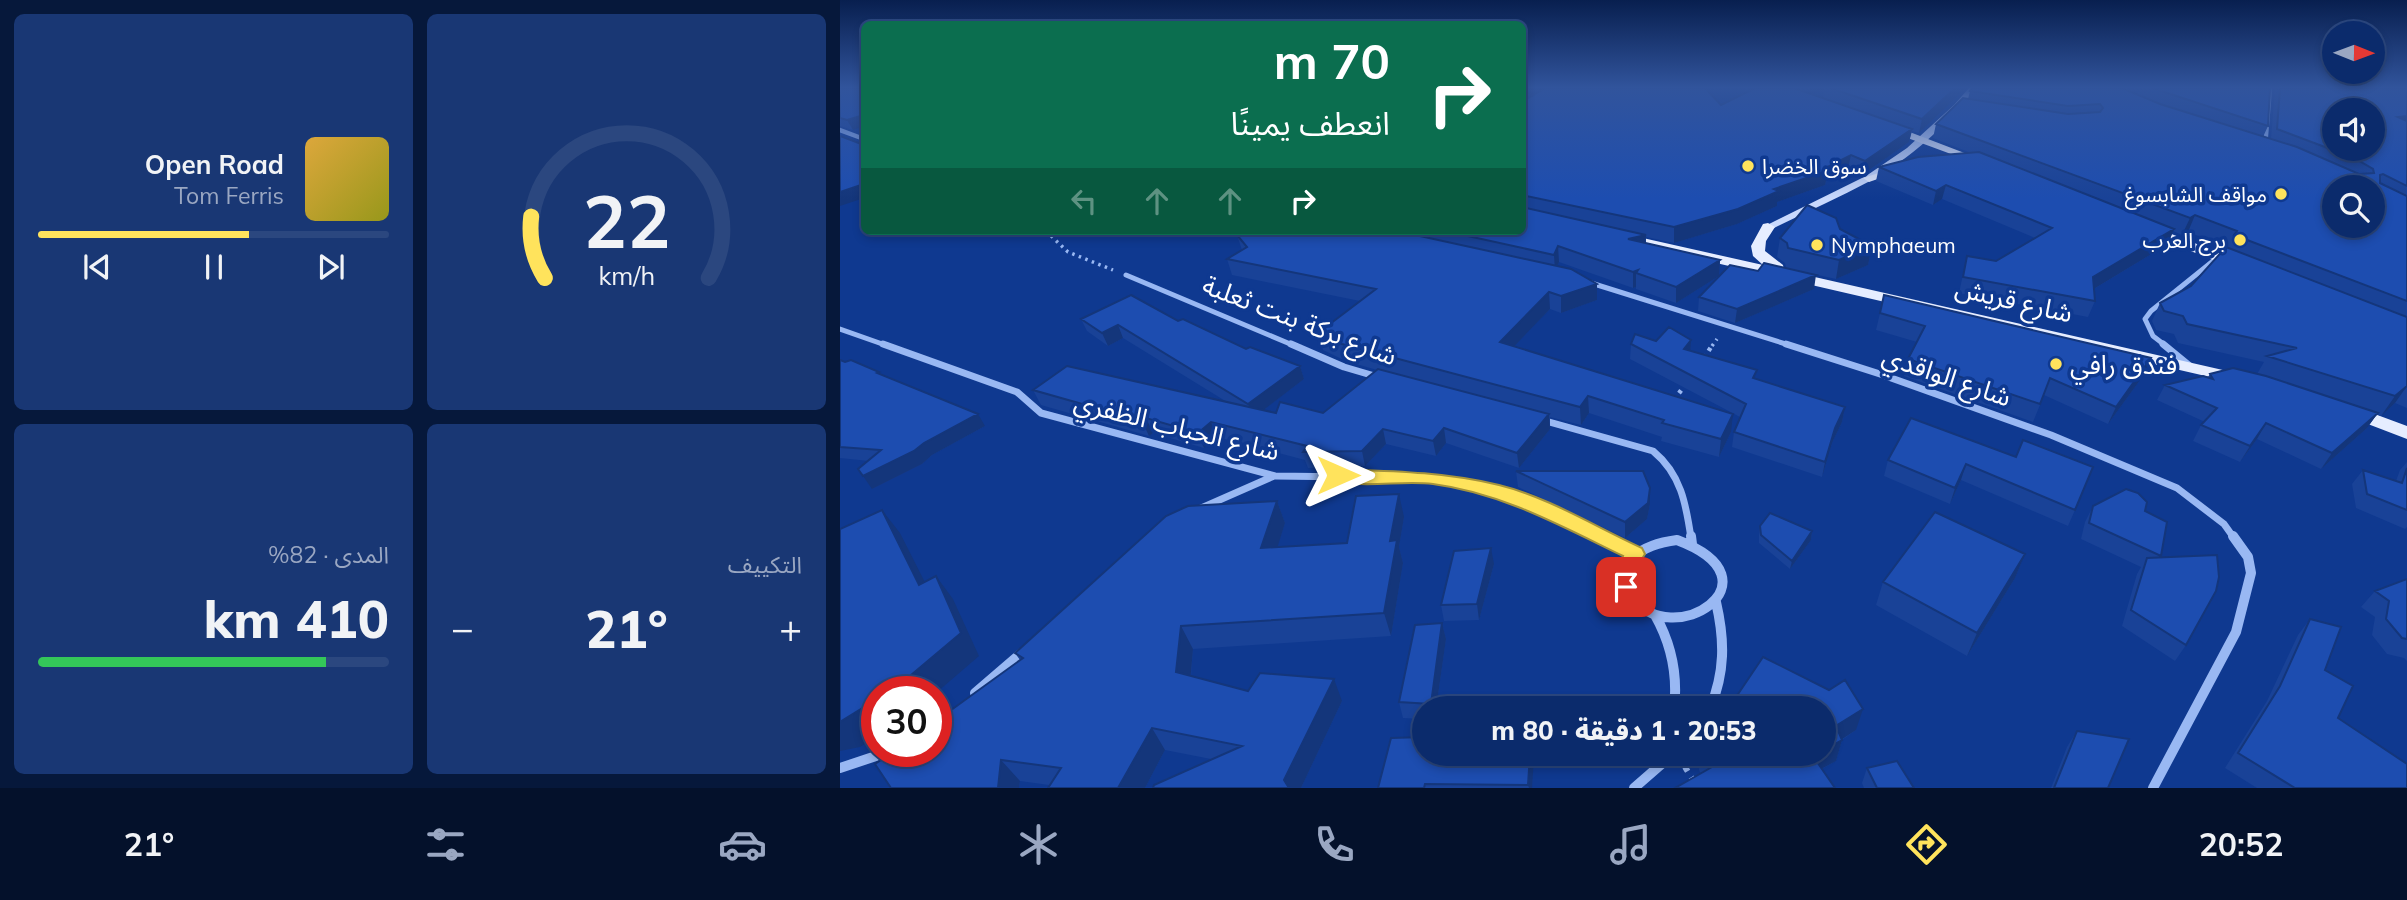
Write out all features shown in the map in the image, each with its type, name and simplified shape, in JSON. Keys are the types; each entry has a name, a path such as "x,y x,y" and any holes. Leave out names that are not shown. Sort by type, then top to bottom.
{"main road":[{"path":"1879,125 1988,164 1941,162"},
{"path":"1869,178 1922,139 1936,125"},
{"path":"2253,143 2278,152"},
{"path":"1794,276 1762,260 1757,252 1758,241 1768,227 1869,178 1914,165"},
{"path":"2143,227 2253,271"},
{"name":"شارع قريش","path":"1604,233 2251,381"},
{"path":"2334,406 2407,433"}],"street":[{"path":"2265,147 2267,125"},
{"path":"840,130 861,138"},
{"path":"2191,367 2153,336 2145,319 2151,311 2218,257"},
{"name":"شارع بركة بنت ثعلبة","path":"1126,275 1344,368 1381,378"},
{"name":"شارع الواقدي","path":"1577,280 1880,374 2051,435 2177,488 2224,524 2248,557 2251,573 2247,595 2236,632 2153,788"},
{"name":"شارع الحباب الظفري","path":"842,332 1017,393 1041,413 1275,476 1433,478 1499,492 1576,524 1635,554"},
{"path":"1534,418 1653,451 1663,458 1672,468 1683,491 1692,544"},
{"path":"1188,516 1217,499 1275,476"},
{"path":"1677,540 1692,544 1712,557 1723,575 1722,589 1716,602 1699,614 1678,619 1656,615 1636,603 1626,587 1625,569 1635,554 1647,545 1661,541 1677,540"},
{"path":"1716,602 1726,654 1721,685 1716,696"},
{"path":"1656,615 1668,636 1673,655 1675,696"},
{"path":"968,698 1031,646"},
{"path":"840,768 861,761"},
{"path":"1654,771 1656,766"},
{"path":"1634,788 1660,766"}],"path":[{"path":"1049,235 1075,258 1126,275"},
{"path":"1696,369 1725,327"},
{"path":"1664,397 1675,400 1689,379"},
{"path":"1683,766 1698,788"}],"building":[{"path":"1526,125 1900,125 1912,129 1865,161 1851,155 1827,167 1827,171 1774,189 1779,191 1738,209 1674,227 1526,196"},
{"path":"1938,125 2226,125 2297,147 2322,158 2322,161 2329,161 2359,174 2374,173 2373,169 2359,161 2385,161 2385,125 2407,125 2407,186 2383,174 2322,175 2322,238 2385,238 2385,185 2407,196 2407,301 2234,235 2237,231 2195,215 2190,218"},
{"path":"2277,125 2322,125 2322,146 2277,129"},
{"path":"840,136 861,144 861,185 840,192"},
{"path":"1979,152 2174,229 2093,277 2095,301 1963,277 1967,256 1996,261 2052,228 1946,185 1936,191 1879,167 1918,157"},
{"path":"1807,205 1836,218 1840,229 1872,246 1839,260 1788,248 1787,243 1780,238"},
{"path":"1526,208 1646,235 1628,239 1720,260 1676,287 1636,273 1638,270 1633,272 1558,246 1554,255 1463,235 1526,235"},
{"path":"1237,235 1415,235 1571,269 1597,284 1561,296 1549,292 1500,342 1733,414 1721,439 1662,423 1664,420 1588,396 1580,407 1342,344 1318,333 1376,289 1227,259 1247,247"},
{"path":"2226,247 2407,317 2407,386 2395,396 2267,356 2297,348 2187,324 2183,316 2164,311 2160,303 2191,286"},
{"path":"1764,263 1816,275 1737,309 1699,297 1730,265 1758,271"},
{"path":"1131,295 1178,321 1183,319 1246,349 1250,347 1300,366 1248,404 1118,325 1102,333 1081,319"},
{"path":"1884,295 2151,358 2116,407 2050,378 2040,404 1908,359 1925,326 1880,313"},
{"path":"1669,327 1691,340 1684,349 1757,370 1753,378 1845,407 1835,428 1825,462 1734,432 1746,404 1631,344 1635,334 1656,341"},
{"path":"840,360 851,360 978,414 914,451 863,476 858,469 881,450 840,447"},
{"path":"1067,366 1276,413 1280,402 1323,413 1378,369 1549,414 1517,453 1444,428 1433,441 1383,429 1362,451 1303,452 1307,446 1211,422 1198,433 1146,418 1142,421 1033,390"},
{"path":"2233,368 2266,376 2378,413 2332,453 2266,423 2250,446 2201,425 2217,408 2165,385 2203,376 2213,379 2210,374"},
{"path":"1911,418 2016,457 2023,440 2093,467 2075,510 1966,464 1955,488 1888,460"},
{"path":"2407,468 2407,510 2367,494 2363,470 2402,483"},
{"path":"1516,471 1643,471 1650,488 1648,503 1625,522"},
{"path":"2126,489 2138,493 2147,502 2145,511 2167,522 2161,556 2089,523 2093,506"},
{"path":"1399,494 1390,541 1397,540 1384,613 1181,626 1176,672 1248,691 1260,673 1334,679 1284,780 1289,788 1153,788 1154,785 1242,746 1152,728 1118,788 1048,788 1061,768 1001,760 998,788 891,788 877,767 952,767 952,709 1023,658 1015,653 1166,516 1188,506 1277,501 1261,548 1347,543 1356,496"},
{"path":"882,510 919,585 936,576 961,633 910,676 861,676 861,709 840,722 840,529"},
{"path":"1935,512 2025,554 1977,633 1883,582"},
{"path":"1770,513 1812,531 1792,561 1761,535 1760,526"},
{"path":"1491,548 1477,604 1441,605 1454,551"},
{"path":"2217,555 2219,577 2216,591 2186,645 2131,610 2147,558"},
{"path":"2407,579 2407,639 2402,638 2386,619 2389,601 2375,591"},
{"path":"2310,619 2341,627 2325,670 2353,686 2338,718 2407,764 2407,788 2295,788 2238,753 2280,686"},
{"path":"1442,623 1432,696 1412,696 1412,703 1399,702 1415,625"},
{"path":"1763,657 1829,690 1845,680 1863,709 1836,726 1836,696 1737,696"},
{"path":"1836,726 1842,740 1836,743"},
{"path":"2077,731 2129,739 2108,788 2054,788"},
{"path":"1412,737 1412,766 1529,766 1528,785 1425,784 1424,788 1378,788 1391,738"},
{"path":"1897,761 1914,788 1877,788 1867,768"},
{"path":"1820,766 1835,788 1675,788 1712,767"}],"place":[{"name":"سوق الخضرا","path":"1748,166"},
{"name":"مواقف الشابسوغ","path":"2281,194"},
{"name":"برج العرب","path":"2240,240"},
{"name":"Nymphaeum","path":"1817,245"},
{"name":"فندق رافي","path":"2056,364"}],"route":[{"path":"1338,475 1433,478 1499,492 1532,504 1608,538 1635,554 1625,569 1626,587"}]}
